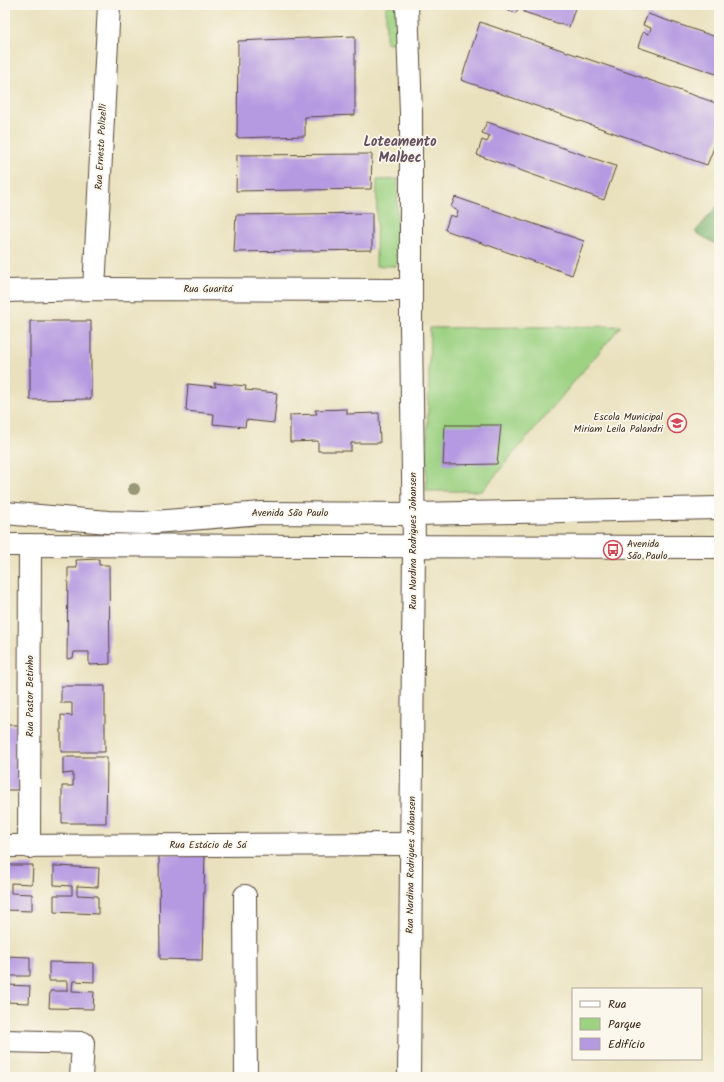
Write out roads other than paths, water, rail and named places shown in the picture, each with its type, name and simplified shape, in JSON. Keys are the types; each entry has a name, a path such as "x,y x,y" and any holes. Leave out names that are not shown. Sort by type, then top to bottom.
{"street":[{"name":"Rua Ernesto Polizelli","path":"94,289 108,5"},
{"name":"Rua Nardina Rodrigues Johansen","path":"407,5 411,113 411,290 414,546 408,1077"},
{"name":"Rua Guaritá","path":"5,291 94,289 411,290"},
{"name":"Avenida São Paulo","path":"5,513 108,522 143,523 262,513 413,514 719,508"},
{"path":"5,545 719,547"},
{"name":"Rua Pastor Betinho","path":"29,846 30,545"},
{"name":"Rua Estácio de Sá","path":"5,846 411,844"},
{"path":"245,896 246,1077"},
{"path":"5,1041 83,1043 81,1077"}],"place":[{"name":"Escola Municipal Miriam Leila Palandri","path":"677,423"},
{"name":"Avenida São Paulo","path":"613,550"}],"district":[{"name":"Loteamento Malbec","path":"400,150"}]}
